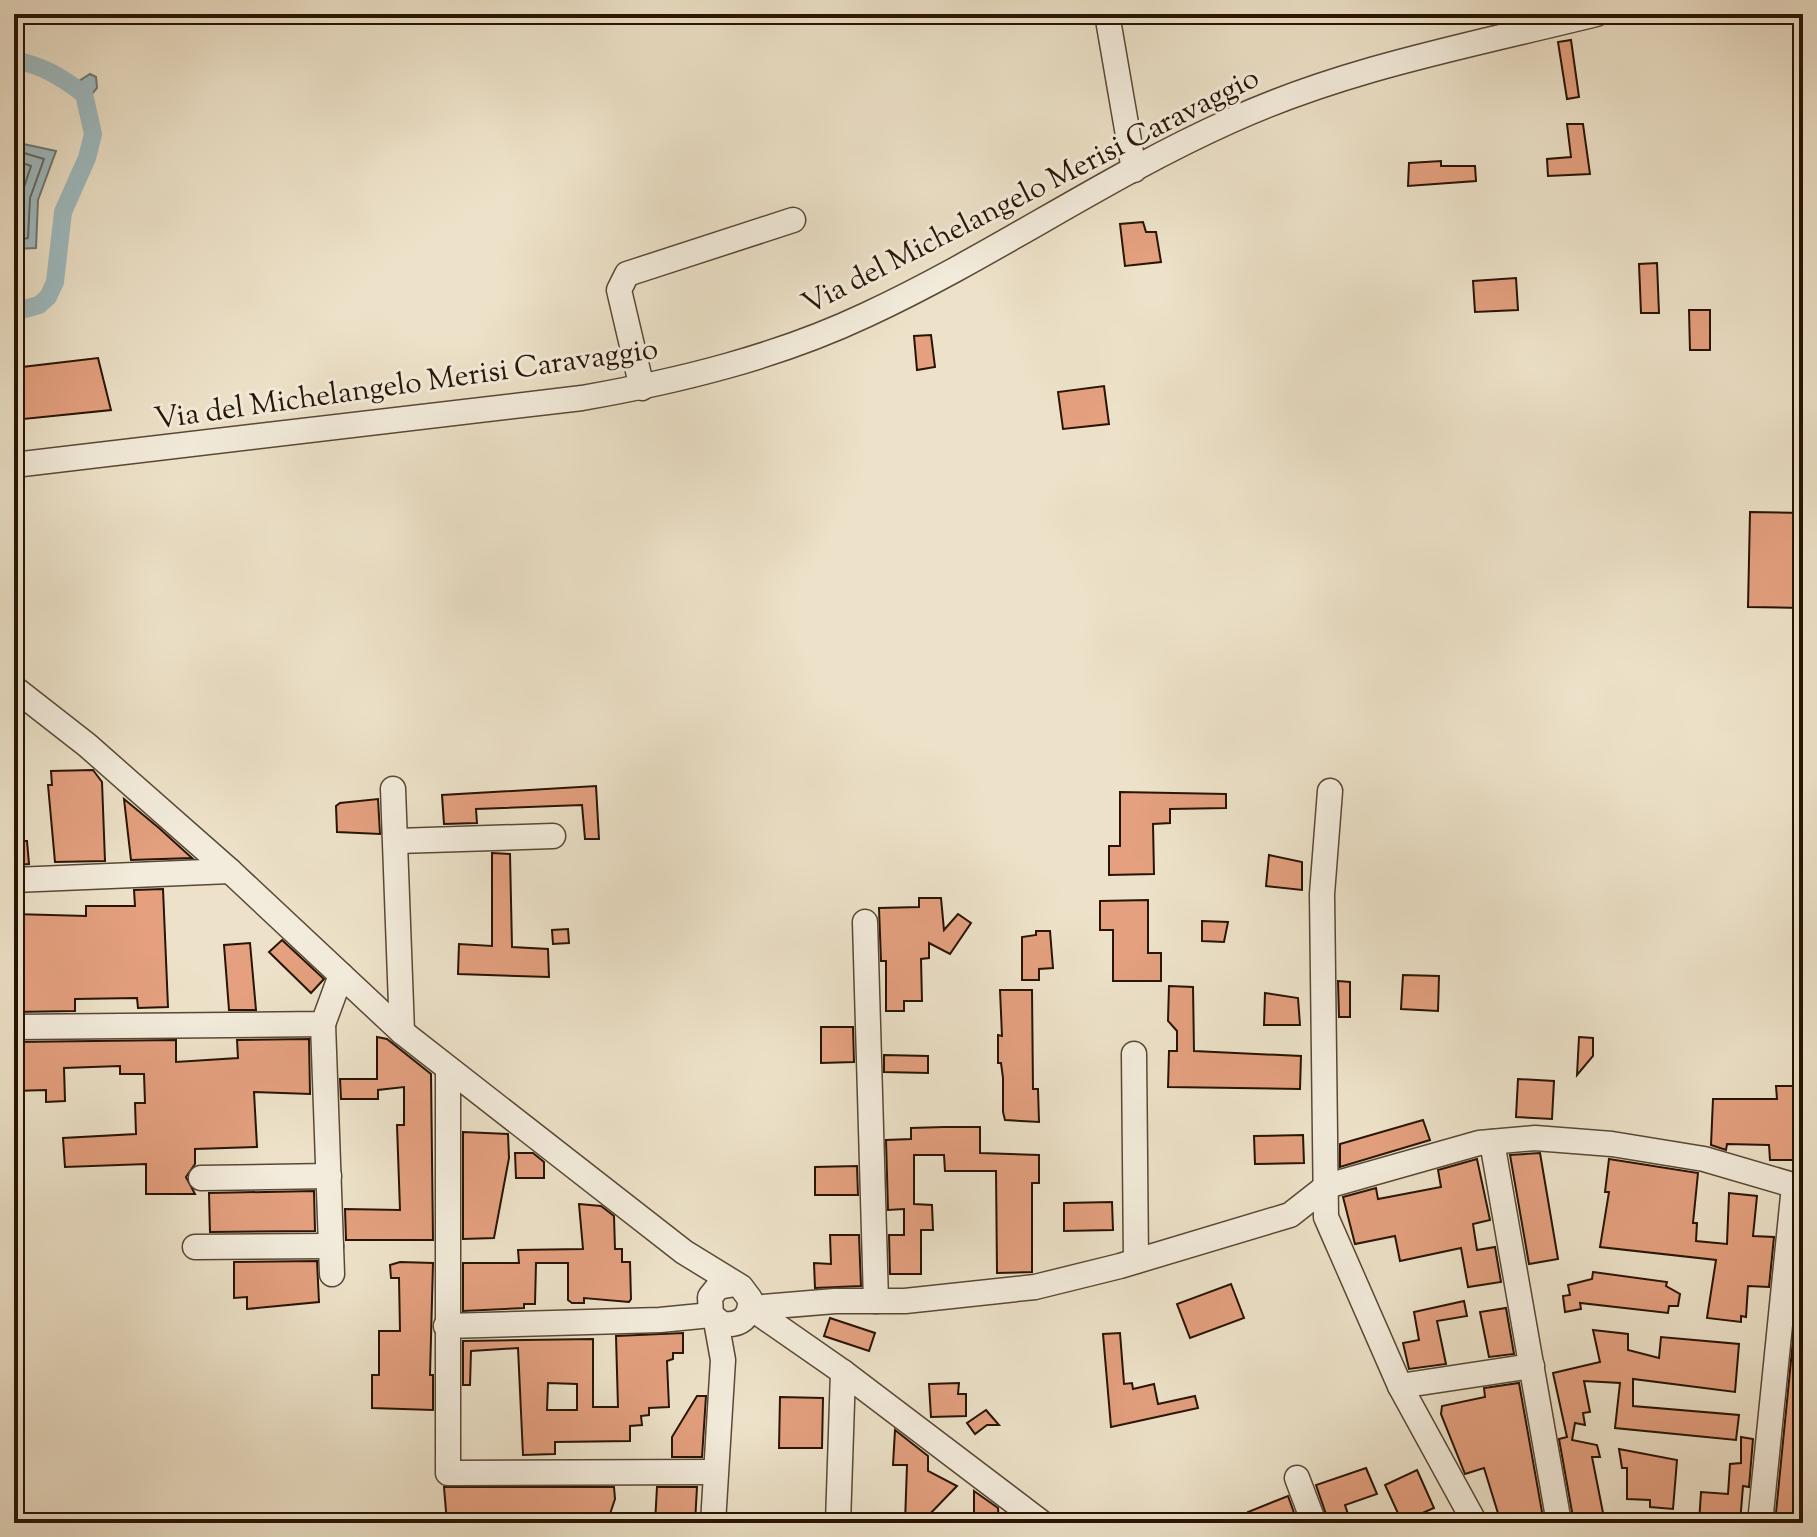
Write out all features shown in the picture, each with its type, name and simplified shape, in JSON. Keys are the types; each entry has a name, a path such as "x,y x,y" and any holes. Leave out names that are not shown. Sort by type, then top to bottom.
{"street":[{"path":"1107,14 1134,170"},
{"name":"Via del Michelangelo Merisi Caravaggio","path":"14,465 642,388 785,348 866,315 1226,122 1329,82 1596,14"},
{"path":"642,388 619,290 627,274 793,220"},
{"path":"14,688 87,745 230,871 402,1032 684,1252 735,1284 718,1287 725,1313 713,1523"},
{"path":"393,789 402,1032"},
{"path":"1330,791 1322,894 1326,1217 1400,1386 1475,1523"},
{"path":"397,841 553,836"},
{"path":"14,880 230,871"},
{"path":"865,922 876,1301"},
{"path":"332,1274 323,1024 341,975"},
{"path":"14,1027 323,1024"},
{"path":"1134,1054 1136,1261"},
{"path":"448,1070 448,1473 715,1472"},
{"path":"446,1326 660,1320 1035,1287 1136,1261 1290,1215 1327,1186 1492,1142 1535,1138 1612,1144 1704,1159 1799,1187 1760,1523"},
{"path":"1492,1142 1559,1523"},
{"path":"201,1178 329,1176"},
{"path":"195,1247 331,1246"},
{"path":"684,1252 725,1313 843,1372 1042,1523"},
{"path":"1400,1386 1532,1366"},
{"path":"838,1523 843,1372"},
{"path":"1297,1478 1314,1523"}],"water":[{"path":"90,74 96,77 97,88 87,100 73,85"},
{"path":"14,142 56,151 38,200 36,248 14,249"}],"building":[{"path":"1571,40 1579,97 1567,99 1558,42"},
{"path":"1567,124 1583,124 1590,174 1548,176 1547,159 1571,157"},
{"path":"1441,161 1441,166 1475,166 1476,181 1408,186 1409,163"},
{"path":"1143,222 1146,232 1156,232 1161,262 1125,266 1120,224"},
{"path":"1657,263 1659,313 1641,313 1639,264"},
{"path":"1516,278 1518,310 1475,312 1473,281"},
{"path":"1689,310 1710,310 1710,350 1690,350"},
{"path":"931,335 935,367 917,370 914,336"},
{"path":"98,358 111,410 14,420 14,368"},
{"path":"1104,386 1109,424 1063,429 1058,392"},
{"path":"1750,512 1803,513 1803,608 1748,607"},
{"path":"93,770 102,782 105,861 55,862 48,785 52,785 51,771"},
{"path":"596,786 599,839 585,839 582,805 476,809 477,823 444,824 442,795"},
{"path":"1120,792 1226,794 1226,808 1170,809 1170,823 1153,824 1154,874 1109,875 1109,846 1120,846"},
{"path":"124,799 159,828 192,858 131,860"},
{"path":"378,799 380,834 337,832 336,806"},
{"path":"14,841 27,841 29,864 14,865"},
{"path":"492,853 510,854 512,947 548,949 549,977 458,974 459,944 492,946"},
{"path":"1269,855 1302,862 1302,890 1266,886"},
{"path":"163,889 168,1007 138,1008 137,998 75,999 75,1011 14,1012 14,914 86,916 86,906 135,906 134,890"},
{"path":"919,898 941,898 944,930 958,914 971,923 950,954 929,943 929,958 921,959 922,1001 904,1001 904,1011 886,1011 886,961 881,961 879,908 919,907"},
{"path":"1148,900 1148,953 1161,953 1161,981 1113,981 1113,930 1100,930 1100,901"},
{"path":"1202,921 1228,922 1224,942 1202,941"},
{"path":"568,929 569,943 553,944 552,930"},
{"path":"1036,931 1050,931 1053,968 1039,969 1039,980 1022,980 1022,937 1036,935"},
{"path":"282,940 324,979 311,993 269,952"},
{"path":"250,943 256,1010 229,1010 224,945"},
{"path":"1403,975 1439,976 1438,1011 1401,1009"},
{"path":"1338,981 1350,982 1350,1017 1339,1017"},
{"path":"1169,986 1193,987 1194,1051 1301,1056 1300,1089 1168,1087 1169,1051 1177,1051 1177,1031 1168,1021"},
{"path":"1000,990 1032,990 1033,1089 1038,1089 1039,1122 1005,1120 1003,1078 1001,1063 998,1063 998,1035 1002,1036"},
{"path":"1265,993 1298,998 1300,1025 1264,1025"},
{"path":"821,1027 853,1027 854,1062 821,1063"},
{"path":"377,1037 387,1039 431,1074 433,1240 346,1240 345,1209 400,1210 397,1125 404,1125 404,1087 378,1090 378,1099 341,1099 340,1079 377,1079"},
{"path":"1579,1037 1593,1038 1593,1056 1577,1075"},
{"path":"309,1039 310,1094 254,1092 257,1147 195,1149 195,1164 186,1177 195,1194 146,1194 146,1164 65,1167 63,1138 136,1134 135,1103 145,1103 144,1074 120,1074 120,1066 64,1068 65,1101 46,1102 46,1090 14,1091 14,1042 176,1040 176,1062 238,1058 237,1040"},
{"path":"884,1055 928,1056 928,1073 884,1072"},
{"path":"1518,1079 1554,1081 1552,1119 1516,1117"},
{"path":"1776,1086 1794,1086 1795,1098 1803,1098 1803,1160 1770,1160 1769,1145 1727,1144 1726,1150 1711,1145 1713,1099 1777,1099"},
{"path":"1423,1120 1430,1140 1340,1167 1340,1144"},
{"path":"980,1127 980,1153 1039,1155 1039,1183 1032,1183 1032,1272 997,1273 996,1171 945,1171 944,1155 914,1155 914,1204 932,1205 933,1230 921,1230 921,1274 890,1274 889,1235 904,1235 904,1209 888,1210 886,1140 911,1139 911,1128"},
{"path":"463,1132 508,1134 509,1158 494,1238 463,1239"},
{"path":"1303,1135 1304,1163 1255,1164 1254,1136"},
{"path":"515,1153 533,1153 544,1162 544,1178 516,1178"},
{"path":"1540,1153 1558,1259 1529,1264 1510,1155"},
{"path":"1477,1159 1490,1220 1473,1224 1477,1250 1495,1247 1501,1282 1468,1287 1461,1248 1400,1261 1395,1236 1355,1244 1343,1197 1376,1188 1378,1199 1441,1187 1438,1170"},
{"path":"1609,1159 1698,1173 1693,1223 1697,1223 1696,1241 1727,1244 1729,1193 1757,1196 1753,1236 1774,1237 1769,1287 1748,1286 1746,1317 1741,1316 1741,1322 1707,1318 1716,1260 1600,1247 1609,1192 1605,1192"},
{"path":"857,1166 858,1195 815,1195 815,1167"},
{"path":"314,1191 315,1231 210,1232 209,1193"},
{"path":"1112,1202 1113,1230 1064,1231 1064,1203"},
{"path":"579,1204 601,1206 614,1216 615,1249 622,1249 622,1262 630,1262 629,1302 584,1298 584,1303 572,1303 568,1300 568,1263 536,1263 535,1304 524,1304 524,1308 463,1311 463,1263 519,1263 518,1250 583,1249"},
{"path":"830,1235 859,1235 861,1286 815,1288 814,1263 831,1264"},
{"path":"317,1261 319,1302 247,1309 247,1297 234,1298 234,1262"},
{"path":"400,1262 433,1263 430,1375 433,1375 433,1410 372,1408 372,1375 379,1375 379,1331 400,1331 399,1278 391,1278 390,1265"},
{"path":"1593,1272 1667,1282 1666,1286 1680,1294 1678,1306 1669,1306 1668,1313 1580,1303 1581,1309 1565,1312 1563,1296 1570,1295 1568,1285 1592,1279"},
{"path":"1231,1284 1244,1318 1190,1338 1177,1304"},
{"path":"1464,1301 1467,1316 1437,1321 1446,1364 1409,1369 1403,1343 1419,1340 1414,1312"},
{"path":"1506,1308 1514,1354 1489,1357 1480,1312"},
{"path":"830,1318 875,1333 869,1351 824,1336"},
{"path":"1593,1330 1628,1334 1628,1350 1659,1358 1661,1337 1739,1344 1735,1392 1633,1379 1633,1406 1739,1415 1736,1440 1615,1428 1620,1383 1584,1381 1590,1412 1583,1413 1585,1425 1575,1423 1572,1440 1597,1445 1600,1457 1592,1457 1605,1523 1574,1523 1559,1439 1567,1437 1553,1373 1600,1362"},
{"path":"1794,1330 1803,1331 1800,1523 1775,1523"},
{"path":"683,1333 683,1353 673,1353 673,1359 667,1361 669,1407 649,1408 649,1415 641,1416 642,1425 630,1426 630,1441 555,1442 555,1454 523,1455 518,1348 471,1351 470,1385 463,1385 463,1341 593,1339 593,1407 618,1407 616,1336","holes":["548,1383 577,1384 577,1410 547,1410"]},
{"path":"1120,1333 1124,1384 1132,1383 1133,1389 1154,1384 1158,1404 1195,1396 1198,1408 1111,1427 1103,1334"},
{"path":"959,1383 958,1394 966,1394 966,1416 931,1417 929,1384"},
{"path":"1519,1383 1544,1523 1501,1523 1484,1468 1465,1474 1441,1414 1442,1406 1485,1397 1484,1388"},
{"path":"697,1396 706,1396 702,1457 672,1457 672,1437"},
{"path":"780,1397 823,1398 822,1448 779,1448"},
{"path":"986,1410 999,1425 987,1425 975,1434 967,1423"},
{"path":"895,1430 928,1456 928,1471 957,1486 926,1518 926,1523 905,1523 907,1465 893,1465"},
{"path":"1741,1437 1753,1439 1749,1487 1743,1486 1740,1523 1699,1523 1701,1492 1728,1494 1730,1464 1741,1463"},
{"path":"1619,1449 1677,1460 1673,1509 1650,1507 1650,1500 1627,1499 1627,1468 1622,1468"},
{"path":"1366,1468 1377,1494 1345,1505 1351,1523 1329,1523 1316,1485"},
{"path":"1417,1470 1434,1508 1402,1522 1385,1485"},
{"path":"444,1487 614,1487 615,1499 609,1517 558,1518 558,1523 447,1523"},
{"path":"657,1487 697,1487 695,1523 655,1523"},
{"path":"974,1491 998,1508 999,1523 974,1523"},
{"path":"1288,1496 1297,1521 1252,1523 1248,1512"}],"waterway":[{"path":"14,60 51,72 84,94 93,134 87,158 63,212 55,282 48,297 39,305 14,312"}]}
